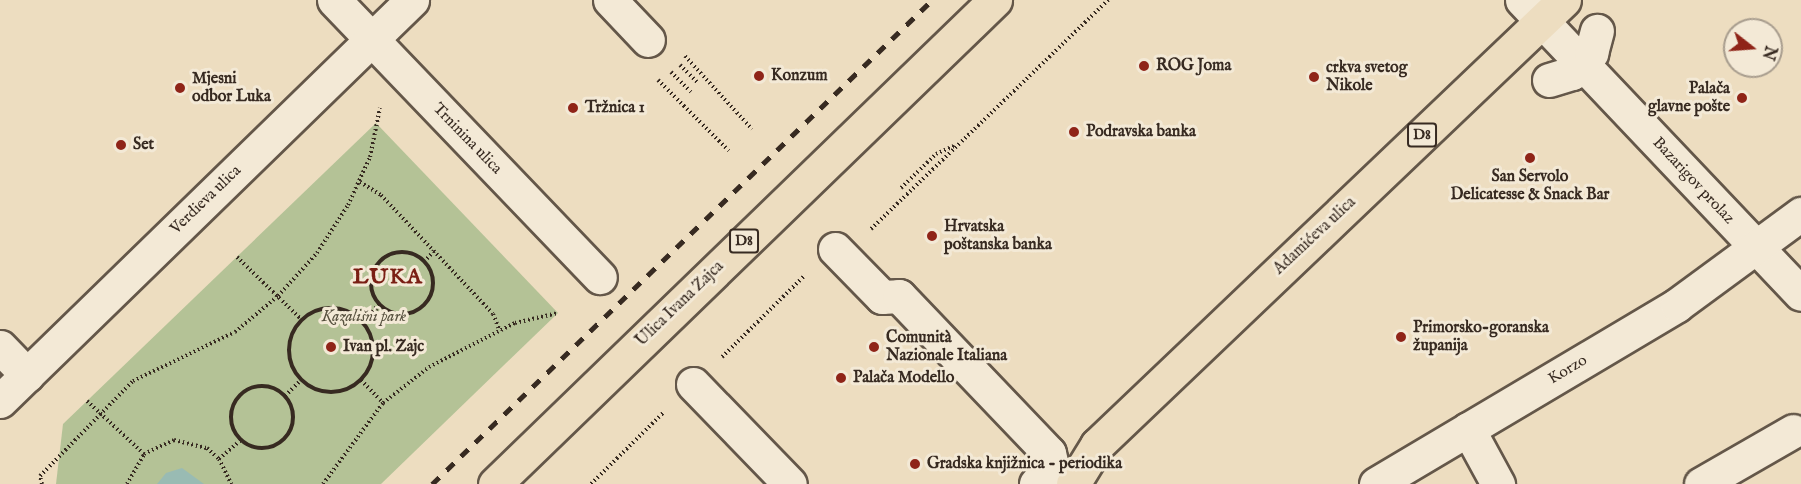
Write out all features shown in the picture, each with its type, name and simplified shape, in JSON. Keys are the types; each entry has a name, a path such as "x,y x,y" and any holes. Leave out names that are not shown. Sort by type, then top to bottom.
{"main road":[{"name":"Ulica Ivana Zajca","path":"495,484 995,0"},
{"name":"Adamićeva ulica","path":"1059,469 1097,445 1543,7"}],"street":[{"name":"Trninina ulica","path":"334,0 600,277"},
{"name":"Verdieva ulica","path":"0,401 412,0"},
{"path":"610,0 648,40"},
{"name":"Bazarigov prolaz","path":"1543,7 1581,63 1755,248"},
{"path":"1549,80 1566,77 1591,53 1597,31"},
{"name":"Korzo","path":"1376,484 1677,305 1801,214"},
{"path":"1755,248 1801,294"},
{"path":"835,249 882,297 899,296 1059,469"},
{"path":"0,347 27,375"},
{"path":"693,384 790,484"},
{"path":"1468,429 1498,484"},
{"path":"1701,484 1793,431"}],"path":[{"path":"591,484 835,249 868,231 1108,0"},
{"path":"729,151 644,65 648,40 674,44 752,129"},
{"path":"675,59 698,83"},
{"path":"667,68 691,92"},
{"path":"42,484 40,476 133,381 235,332 278,296 317,253 360,182 376,123"},
{"path":"901,188 936,154 959,143"},
{"path":"360,182 381,195 434,251 493,314 500,331"},
{"path":"424,262 434,251"},
{"path":"405,253 424,262 432,279 423,305 396,314 379,304 372,274 384,258 405,253"},
{"path":"237,257 302,320"},
{"path":"363,322 379,304"},
{"path":"333,308 363,322 373,358 361,380 351,388 324,392 301,380 291,363 289,343 302,320 333,308"},
{"path":"323,484 383,403 429,368 500,331 558,313"},
{"path":"285,396 301,380"},
{"path":"361,380 383,403"},
{"path":"267,386 285,396 292,415 287,435 260,448 241,440 231,412 240,395 267,386"},
{"path":"87,401 144,454"},
{"path":"127,484 144,454 174,440 192,442 219,459 231,484"},
{"path":"219,459 241,440"}],"green space":[{"name":"Kazališni park","path":"376,123 558,313 381,484 56,484 63,424"}],"water":[{"path":"182,468 204,484 157,484 166,473"}],"railway":[{"path":"432,484 932,0"}],"place":[{"name":"ROG Joma","path":"1144,66"},
{"name":"Konzum","path":"759,76"},
{"name":"crkva svetog Nikole","path":"1314,77"},
{"name":"Mjesni odbor Luka","path":"180,88"},
{"name":"Palača glavne pošte","path":"1742,98"},
{"name":"Tržnica 1","path":"573,108"},
{"name":"Podravska banka","path":"1074,132"},
{"name":"Set","path":"121,145"},
{"name":"San Servolo Delicatesse & Snack Bar","path":"1530,158"},
{"name":"Hrvatska poštanska banka","path":"932,236"},
{"name":"Primorsko-goranska županija","path":"1401,337"},
{"name":"Ivan pl. Zajc","path":"331,347"},
{"name":"Comunità Nazionale Italiana","path":"874,347"},
{"name":"Palača Modello","path":"841,378"},
{"name":"Gradska knjižnica - periodika","path":"915,464"}],"district":[{"name":"LUKA","path":"388,278"}]}
